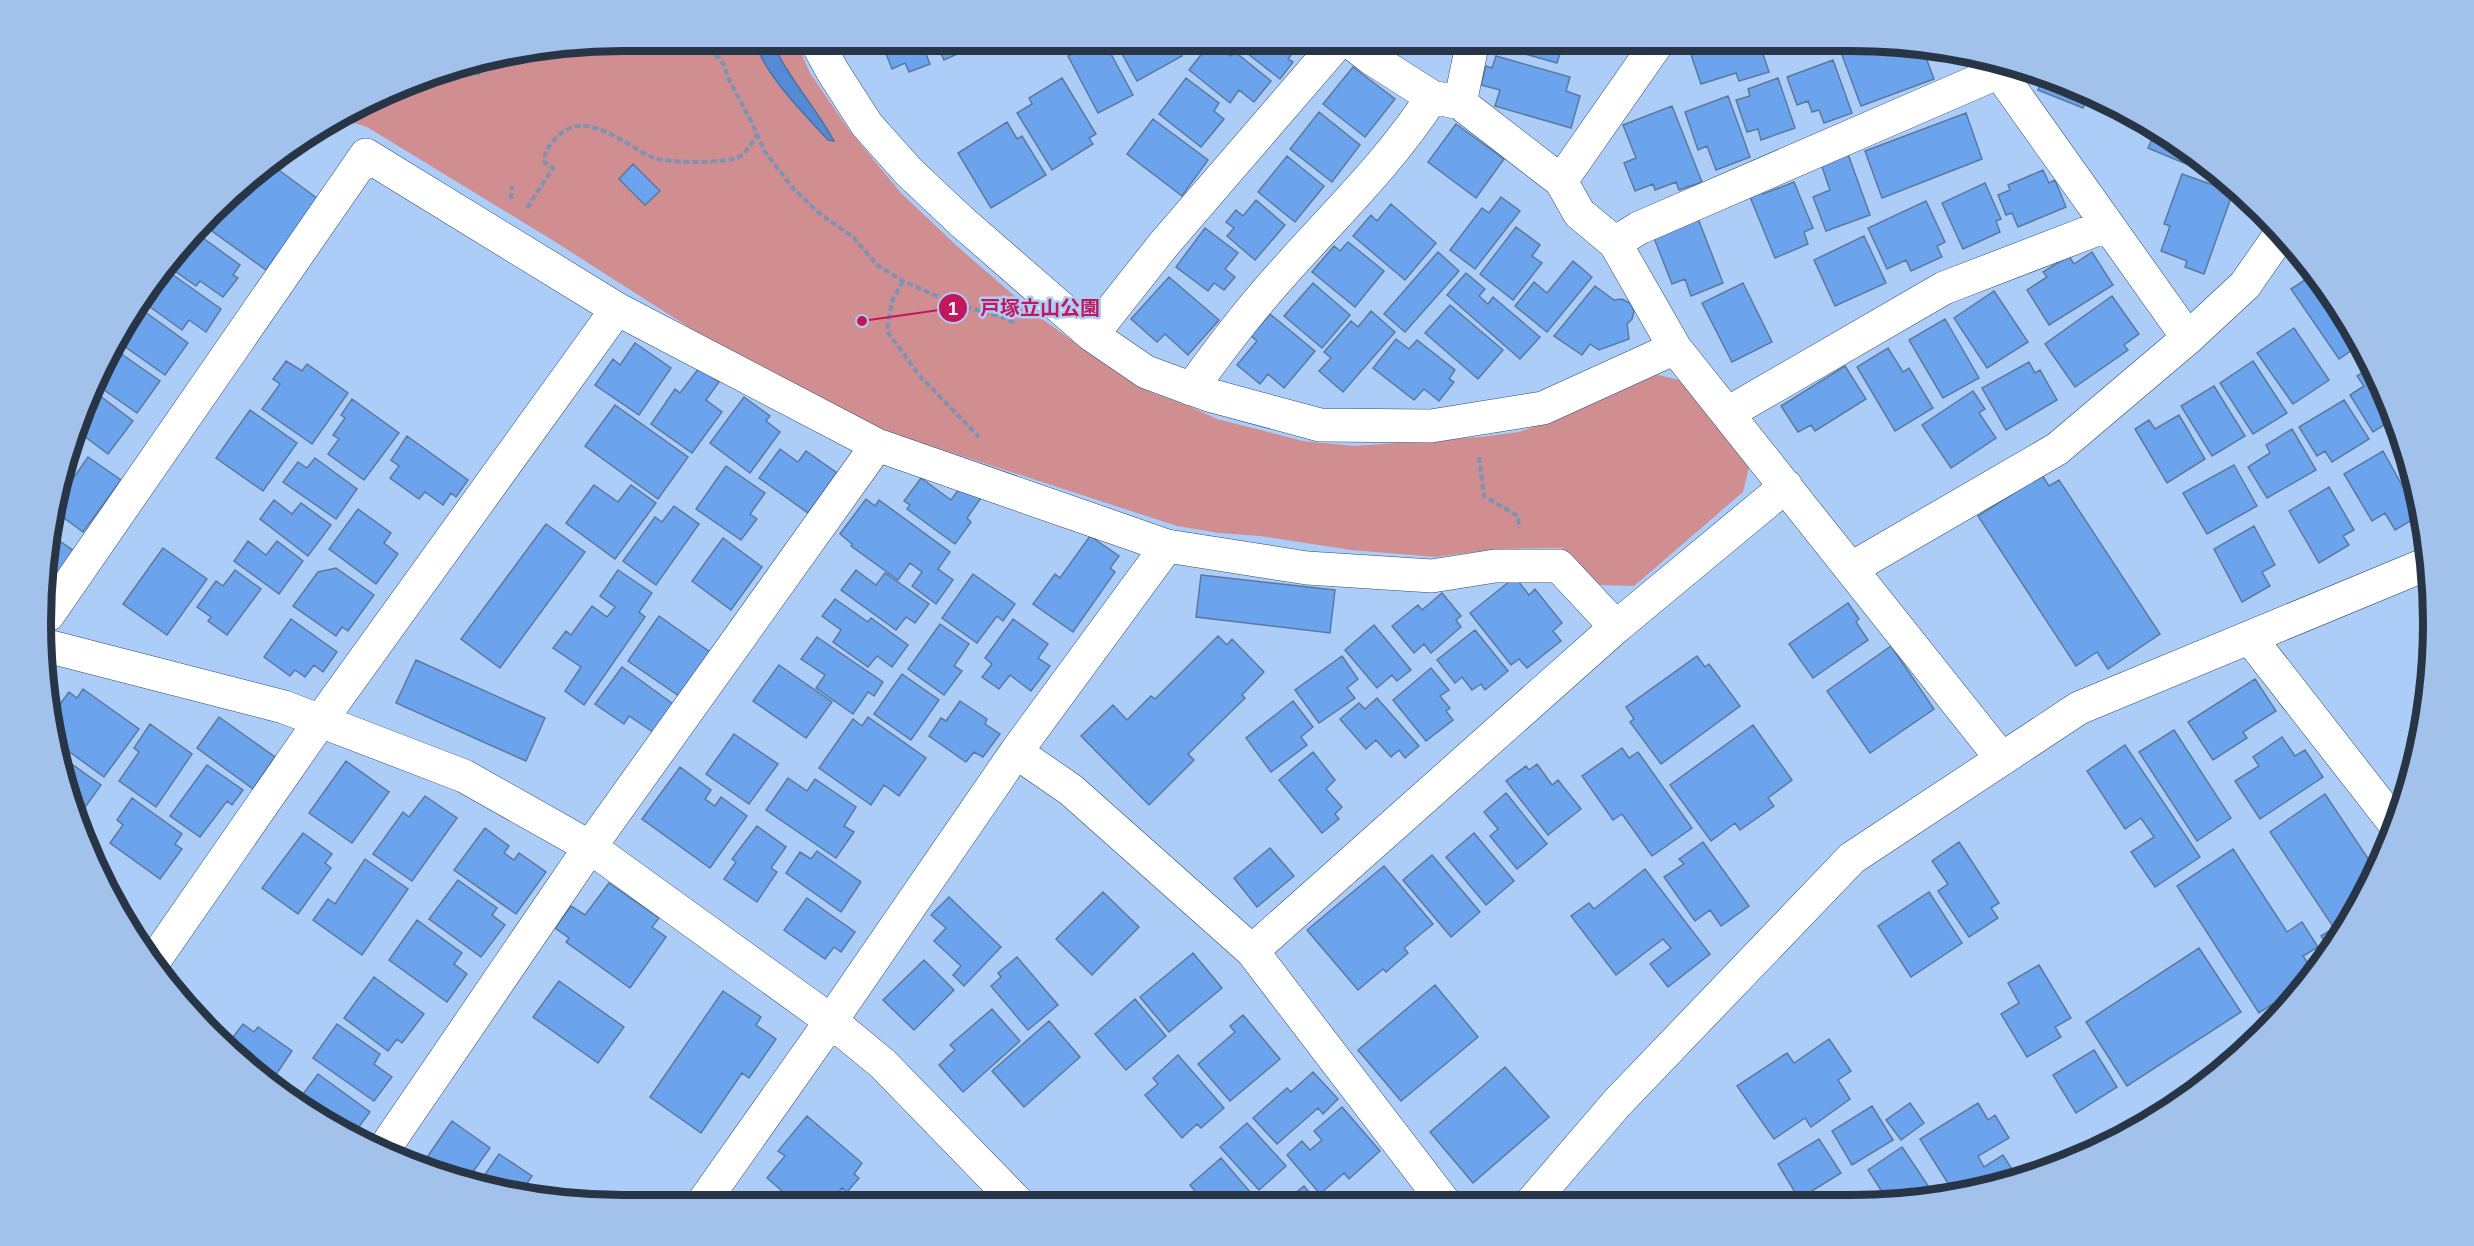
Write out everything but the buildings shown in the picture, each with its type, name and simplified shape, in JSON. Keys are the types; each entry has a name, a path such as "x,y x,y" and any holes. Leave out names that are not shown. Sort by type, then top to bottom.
{"street":[{"path":"821,51 832,72 867,125 909,172 961,221 1092,335 1146,372 1191,389 1320,425 1431,426 1543,408 1676,348"},
{"path":"1092,335 1164,244 1330,51"},
{"path":"1362,51 1446,100 1561,181 1579,213 1615,243 1676,348 2002,759"},
{"path":"1191,389 1258,301 1340,214 1411,130 1446,100 1468,51"},
{"path":"1561,181 1652,51"},
{"path":"1615,243 1639,228 1994,69"},
{"path":"2005,72 2108,225 2188,338"},
{"path":"51,610 366,155 617,309 877,445 1167,546 1307,568 1432,576 1495,566 1558,566 1616,627"},
{"path":"1728,413 1944,288 2108,225"},
{"path":"1852,568 2057,449 2188,338 2245,285 2276,241"},
{"path":"158,956 321,720 617,309"},
{"path":"388,1144 590,847 877,445"},
{"path":"1252,951 1616,627 1786,486"},
{"path":"708,1195 1016,753 1167,546"},
{"path":"1538,1195 1617,1103 1852,858 2079,708 2420,567"},
{"path":"2250,638 2389,817"},
{"path":"52,647 284,707 321,720 464,776 590,847 831,1021 883,1064 1010,1195"},
{"path":"1016,753 1071,790 1252,951 1439,1195"}],"path":[{"path":"709,51 718,57 725,66 727,76 765,153 794,188 820,214 853,237 877,265 903,281 955,304 999,316 1025,327"},
{"path":"478,76 480,69"},
{"path":"522,215 554,168 544,162 547,150 557,136 570,127 584,126 602,129 655,158 671,161 737,158 750,147 757,134"},
{"path":"903,281 892,301 887,331 933,392 987,445"},
{"path":"1479,458 1484,496 1518,516 1519,523"}],"shaded area":[{"path":"800,51 810,73 849,130 901,193 957,246 1034,313 1105,364 1153,393 1217,419 1303,441 1355,446 1519,432 1574,412 1654,374 1688,382 1750,463 1743,492 1634,586 1599,585 1562,548 1497,549 1436,557 1351,550 1177,526 864,424 690,328 549,238 367,127 349,121 370,110 439,81 511,62 586,52"}],"water":[{"path":"758,51 777,51 834,141 828,140 786,94"}],"place":[{"name":"戸塚立山公園","path":"862,321"}]}
